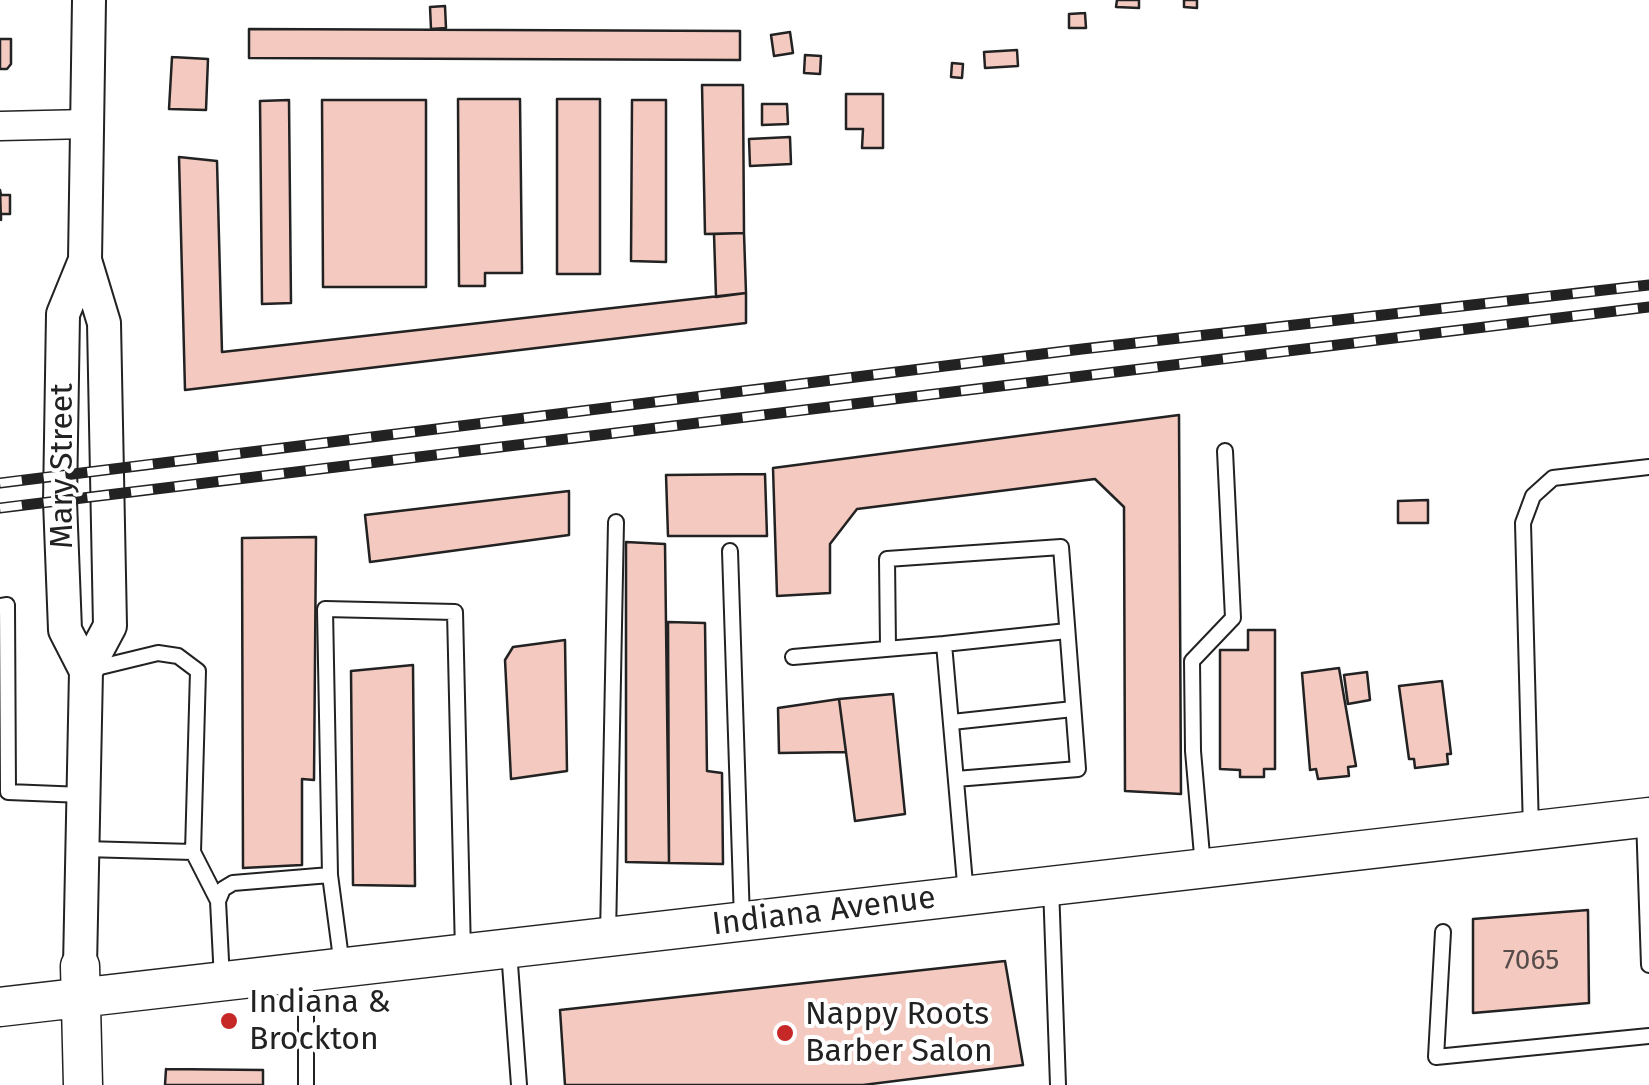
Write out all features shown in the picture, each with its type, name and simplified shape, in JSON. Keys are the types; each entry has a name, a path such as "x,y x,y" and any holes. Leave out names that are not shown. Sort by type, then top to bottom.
{"main road":[{"name":"Indiana Avenue","path":"0,1008 81,981 222,981 1647,818"},
{"path":"81,981 83,1085"}],"street":[{"name":"Mary Street","path":"81,981 86,670 110,626 104,323 85,260 89,0"},
{"path":"0,126 88,124"},
{"name":"Mary Street","path":"85,260 63,314 60,501 65,630 86,670"}],"lane":[{"path":"1203,868 1193,751 1192,660 1233,618 1225,451"},
{"path":"1531,831 1523,524 1533,496 1554,478 1649,467"},
{"path":"608,937 616,522"},
{"path":"888,647 887,559 1061,548 1078,769 956,779"},
{"path":"730,550 742,921"},
{"path":"0,606 7,605 8,792 84,796"},
{"path":"306,1085 324,969 330,875 325,609 455,612 463,953"},
{"path":"793,656 1067,631"},
{"path":"944,644 966,896"},
{"path":"86,670 158,653 178,656 198,672 193,852 218,901 222,981"},
{"path":"952,722 1073,710"},
{"path":"1647,818 1649,965"},
{"path":"83,848 193,852"},
{"path":"218,901 223,889 233,883 330,875"},
{"path":"1051,886 1058,1085"},
{"path":"1443,932 1436,1057 1649,1036"},
{"path":"508,948 520,1085"}],"building":[{"path":"1117,0 1139,0 1139,8 1116,7"},
{"path":"1184,0 1197,0 1197,8 1184,7"},
{"path":"445,6 446,28 431,29 430,7"},
{"path":"1085,13 1086,28 1069,28 1069,14"},
{"path":"249,29 740,31 740,60 249,58"},
{"path":"790,32 793,53 774,56 771,35"},
{"path":"0,39 11,39 11,64 7,69 0,69"},
{"path":"1017,50 1018,66 985,68 984,52"},
{"path":"805,55 821,56 820,74 804,73"},
{"path":"172,57 208,59 206,110 169,109"},
{"path":"952,63 963,64 962,78 951,77"},
{"path":"702,85 743,85 744,233 705,234"},
{"path":"846,94 883,94 883,148 862,148 863,129 846,129"},
{"path":"458,99 520,99 522,273 485,273 485,286 459,286"},
{"path":"557,99 600,99 600,274 557,274"},
{"path":"289,100 291,303 262,304 260,101"},
{"path":"322,100 426,100 426,287 323,287"},
{"path":"632,100 666,100 666,262 631,261"},
{"path":"762,104 787,104 788,124 762,125"},
{"path":"790,137 791,164 750,166 749,139"},
{"path":"179,157 217,161 222,352 746,293 746,323 185,390"},
{"path":"0,190 1,195 10,195 10,214 1,214 1,220"},
{"path":"744,233 746,293 716,297 714,234"},
{"path":"1179,415 1181,794 1125,791 1124,507 1095,479 857,509 830,544 830,593 777,596 773,468"},
{"path":"765,474 767,536 668,536 666,475"},
{"path":"569,491 569,535 370,562 365,515"},
{"path":"1428,500 1428,523 1398,523 1398,501"},
{"path":"316,537 314,780 302,779 302,865 243,868 242,538"},
{"path":"626,542 665,544 669,863 626,862"},
{"path":"668,622 705,623 707,771 722,773 723,864 669,863"},
{"path":"1248,630 1275,630 1275,769 1264,769 1264,777 1240,777 1240,770 1220,769 1220,650 1248,650"},
{"path":"565,640 567,771 511,779 505,660 513,647"},
{"path":"413,665 415,886 353,885 351,671"},
{"path":"1339,668 1356,766 1348,767 1349,776 1318,779 1316,769 1310,770 1302,673"},
{"path":"1367,672 1370,700 1348,704 1344,675"},
{"path":"1442,681 1451,754 1447,754 1448,764 1415,768 1414,759 1409,759 1399,686"},
{"path":"893,694 905,814 855,821 839,699"},
{"path":"839,699 846,752 779,753 778,708"},
{"path":"1588,910 1589,1003 1473,1013 1473,919"},
{"path":"1005,961 1023,1065 863,1085 565,1085 560,1010"},
{"path":"166,1069 263,1070 263,1085 165,1085"}],"railway":[{"path":"0,483 1082,349 1649,285"},
{"path":"0,508 1649,307"}],"place":[{"name":"Indiana & Brockton","path":"229,1021"},
{"name":"Nappy Roots Barber Salon","path":"785,1033"}]}
